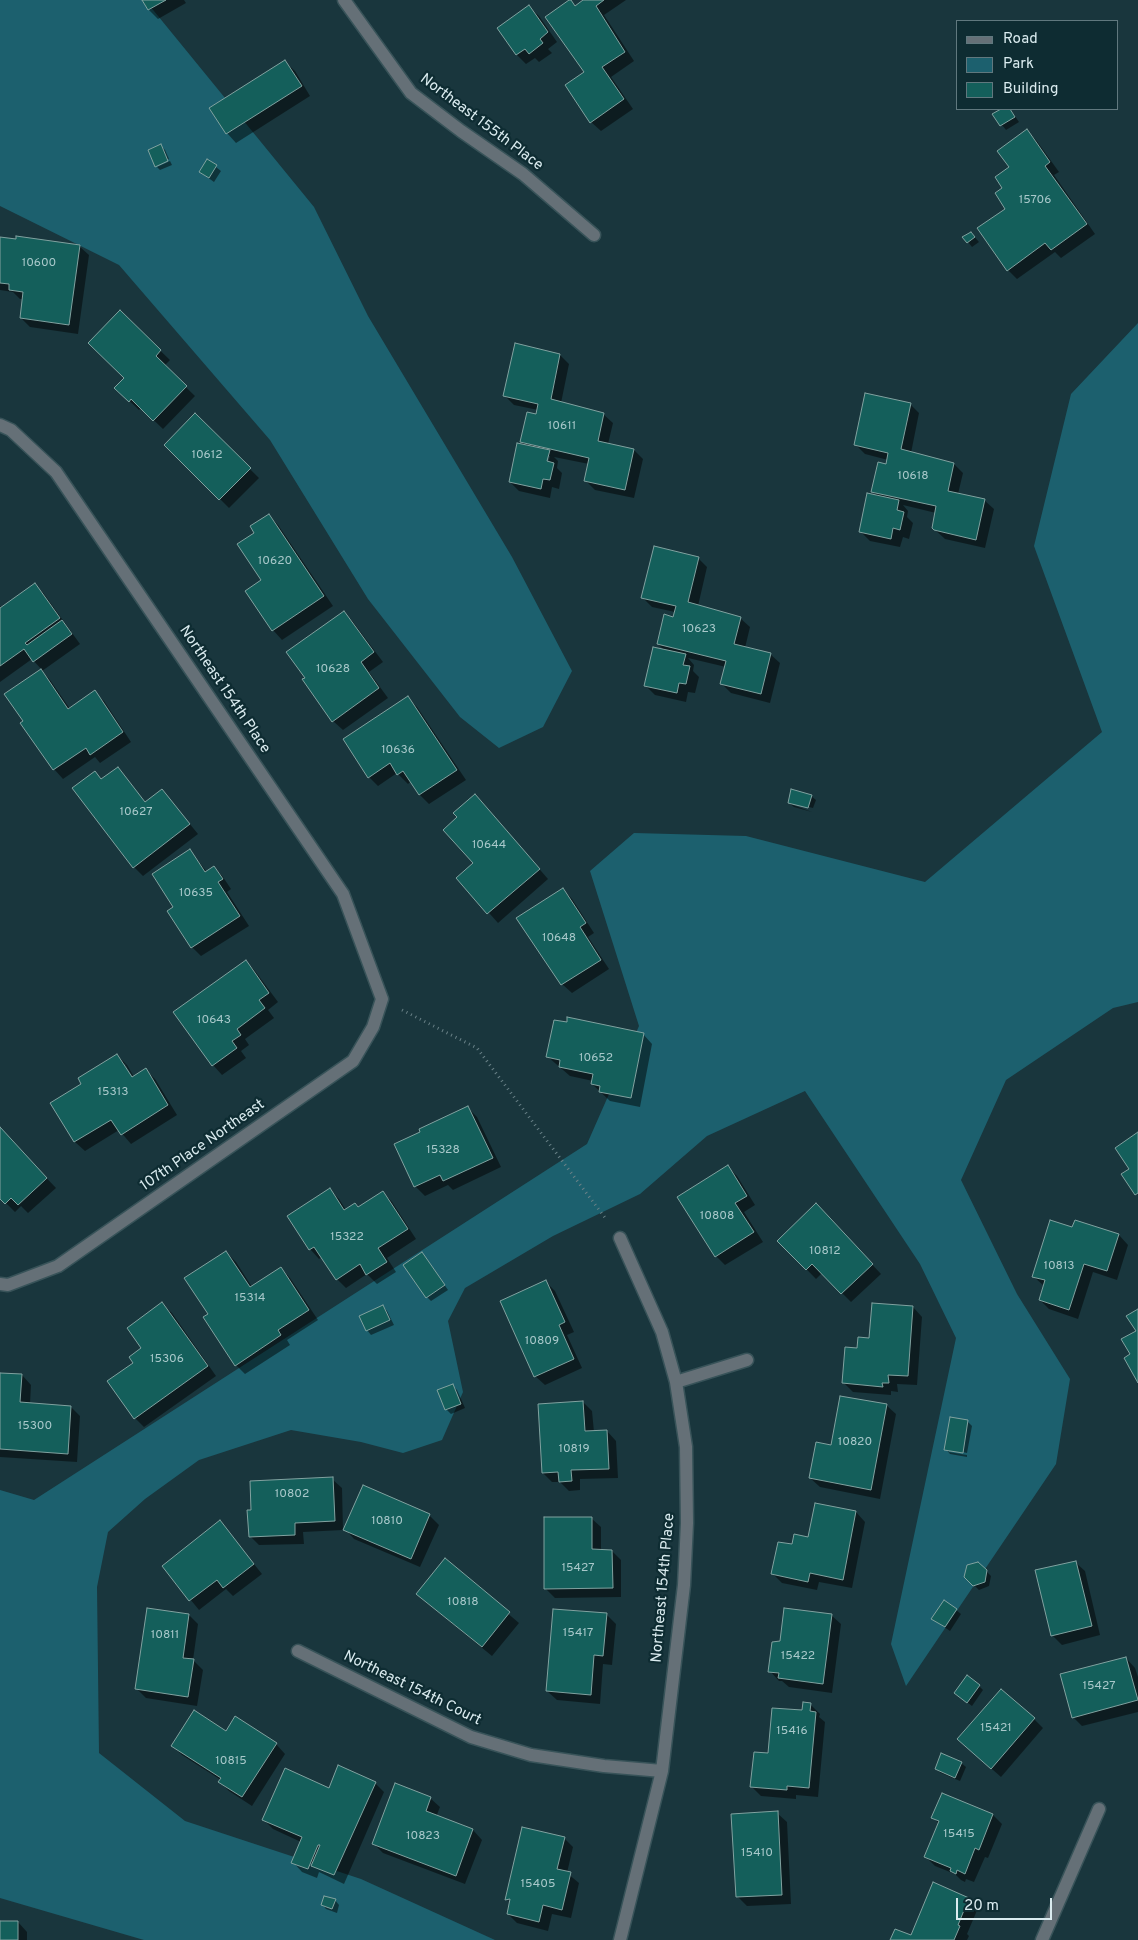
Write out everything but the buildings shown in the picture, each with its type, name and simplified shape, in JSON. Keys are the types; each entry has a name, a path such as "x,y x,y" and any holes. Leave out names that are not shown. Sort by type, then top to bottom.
{"street":[{"name":"Northeast 155th Place","path":"344,0 411,94 523,174 594,235"},
{"name":"Northeast 154th Place","path":"0,425 11,430 56,472 343,894 382,999"},
{"name":"107th Place Northeast","path":"4,1284 58,1266 353,1062 373,1027 382,999"},
{"name":"Northeast 154th Place","path":"620,1238 662,1332 676,1382 686,1447 687,1522 684,1585 662,1772 620,1940"},
{"path":"676,1382 747,1360"},
{"name":"Northeast 154th Court","path":"298,1651 471,1737 531,1755 604,1766 662,1772"},
{"path":"1042,1940 1099,1809"}],"path":[{"path":"382,999 476,1048 620,1238"}],"green space":[{"path":"0,0 145,0 314,207 368,316 512,557 572,671 543,727 499,748 460,717 368,599 270,440 119,265 0,206"},
{"path":"1138,323 1138,1002 1113,1008 1006,1080 961,1180 1017,1294 1070,1379 1056,1464 906,1686 891,1644 956,1338 920,1264 805,1091 707,1136 640,1194 553,1236 465,1288 448,1321 463,1392 442,1440 403,1453 361,1442 291,1430 199,1460 145,1499 108,1532 97,1587 99,1753 185,1821 361,1879 495,1940 144,1940 0,1898 0,1490 34,1500 587,1144 639,1026 590,871 634,833 746,836 925,882 1102,732 1034,546 1071,394"}]}
